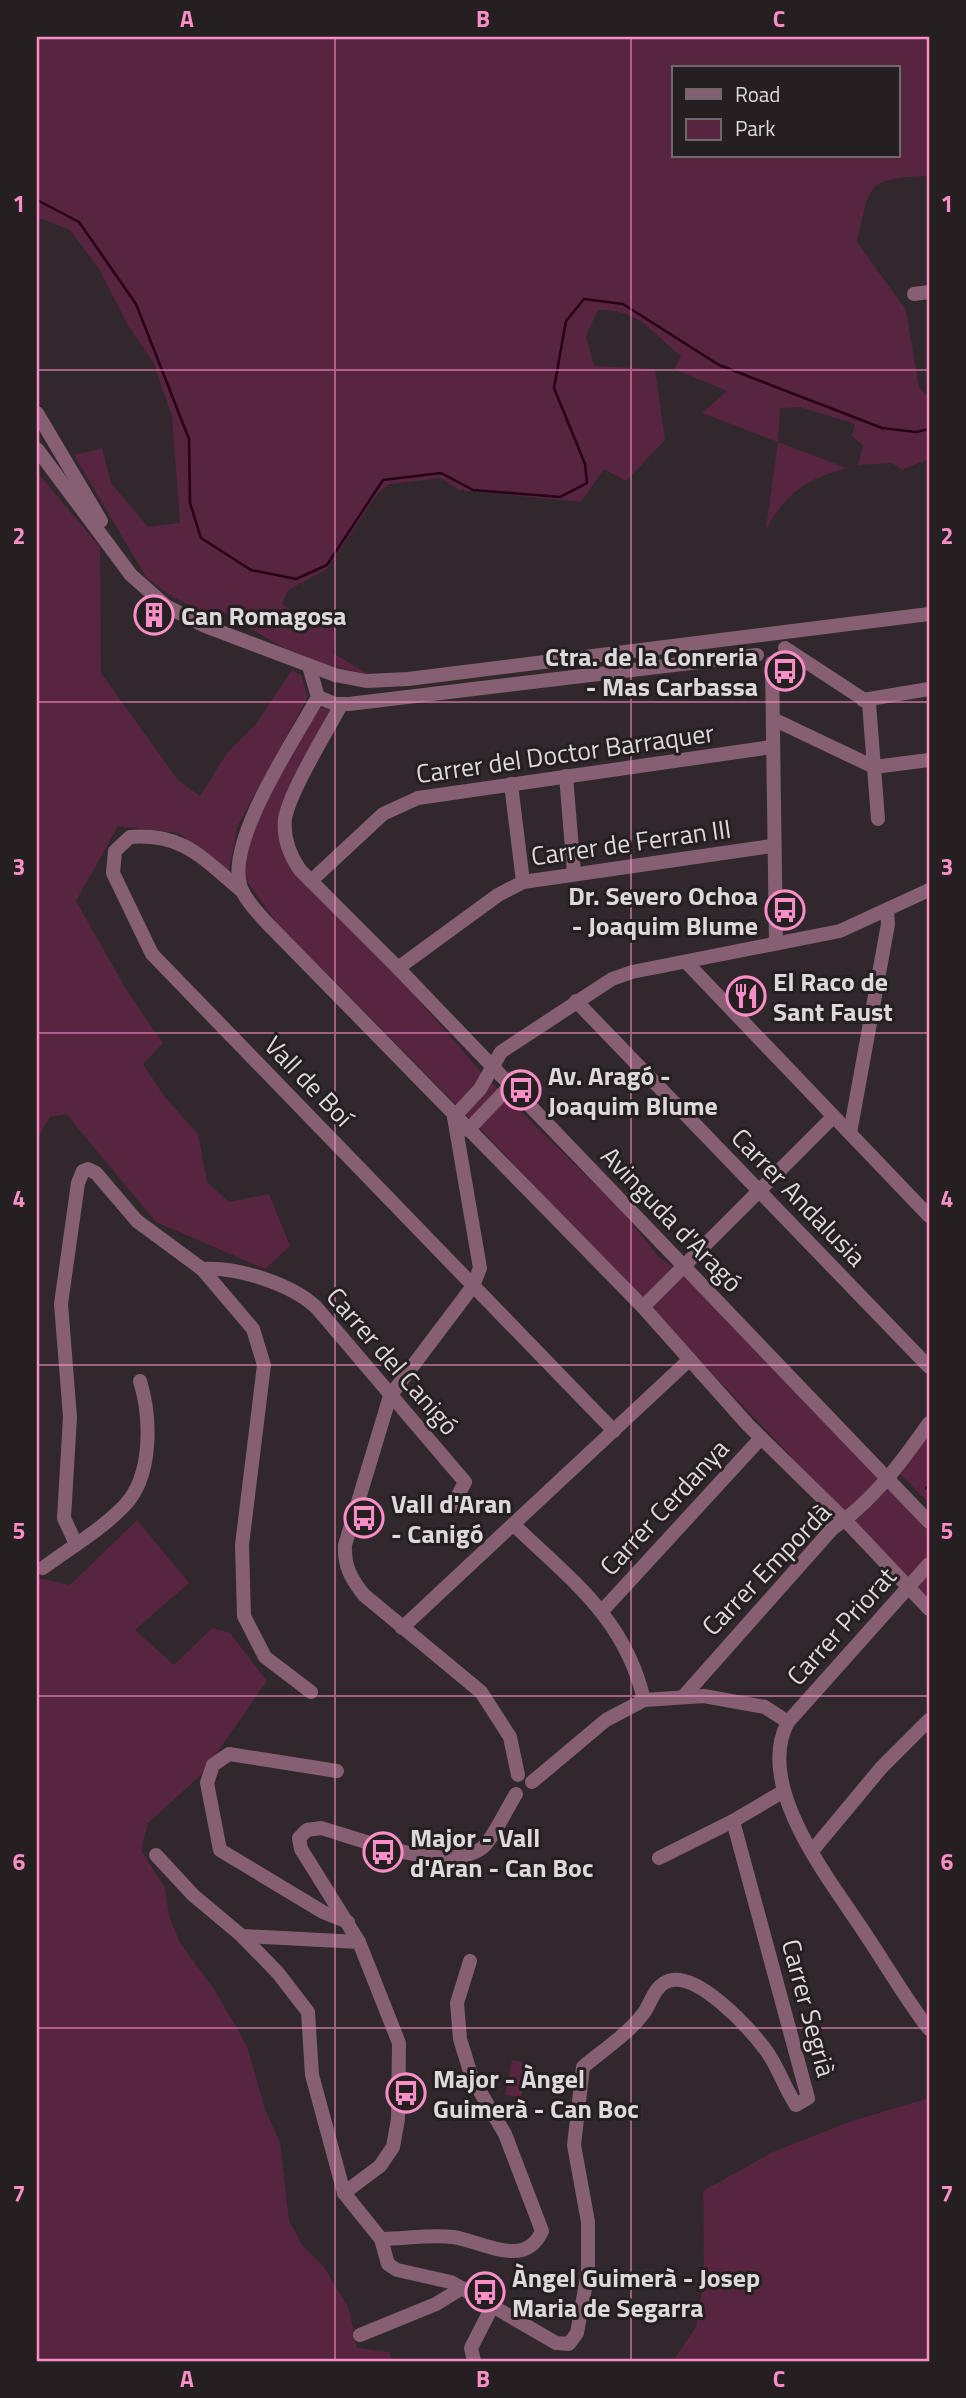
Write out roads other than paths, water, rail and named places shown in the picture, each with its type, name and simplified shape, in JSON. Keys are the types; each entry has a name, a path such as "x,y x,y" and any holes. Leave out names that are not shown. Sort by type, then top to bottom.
{"street":[{"path":"914,294 929,292"},
{"path":"37,413 98,515 109,542"},
{"path":"37,449 131,575 166,606 205,626 344,678 366,681 421,677 929,614"},
{"path":"772,663 779,660 785,648 787,631"},
{"path":"753,635 757,655"},
{"path":"785,648 869,703 878,819"},
{"path":"318,697 348,704 757,655 772,663"},
{"path":"772,663 772,846 776,943"},
{"path":"309,666 318,697 242,838 237,871 242,891 267,923 454,1118 643,1307 688,1361 929,1609"},
{"name":"Avinguda d'Aragó","path":"366,681 348,704 285,816 290,856 311,881 398,968 509,1087 929,1522"},
{"path":"863,699 929,689"},
{"path":"773,719 874,767 929,761"},
{"name":"Carrer del Doctor Barraquer","path":"311,881 369,825 404,803 434,794 681,762 772,747"},
{"path":"566,776 574,873"},
{"path":"511,784 523,882"},
{"name":"Vall de Boí","path":"242,891 195,853 169,838 130,836 115,850 113,873 152,954 614,1432"},
{"name":"Carrer de Ferran III","path":"398,968 498,895 523,882 772,846"},
{"path":"454,1118 480,1089 501,1052 612,979 840,931 929,890"},
{"path":"850,1133 888,924 887,911"},
{"path":"686,962 929,1216"},
{"name":"Carrer Andalusia","path":"576,1001 929,1367"},
{"path":"461,1159 468,1130 509,1087"},
{"path":"643,1307 833,1117"},
{"path":"344,2193 388,2157 398,2119 399,2043 359,1942 301,1849 299,1843 302,1833 321,1828 421,1855 458,1858 483,1847 516,1794 528,1794 510,1737 481,1692 402,1628 352,1581 344,1559 345,1545 390,1396 478,1277 480,1256 454,1118"},
{"path":"76,1544 64,1518 70,1417 61,1304 78,1183 83,1171 88,1169 96,1173 137,1221 202,1269 253,1329 264,1365 242,1545 244,1616 265,1657 311,1692"},
{"name":"Carrer del Canigó","path":"202,1269 220,1267 302,1295 316,1307 464,1482 453,1505"},
{"path":"402,1628 688,1361"},
{"path":"43,1568 125,1505 137,1485 149,1435 148,1405 140,1381"},
{"name":"Carrer Empordà","path":"683,1697 832,1529 888,1478 929,1423"},
{"name":"Carrer Cerdanya","path":"603,1610 761,1438"},
{"path":"514,1525 603,1610 632,1660 644,1700"},
{"name":"Carrer Priorat","path":"788,1722 929,1564"},
{"path":"525,1779 606,1720 644,1700 704,1696 765,1707 788,1722 778,1748 784,1791 802,1836 927,2027"},
{"path":"812,1851 881,1768 929,1720"},
{"path":"337,1771 229,1754 212,1765 207,1783 220,1850 323,1912 348,1922"},
{"path":"659,1858 733,1821 784,1791"},
{"name":"Carrer Segrià","path":"493,2305 556,2343 569,2344 577,2333 588,2272 588,2222 574,2145 583,2067 643,2014 653,1995 665,1983 679,1980 705,1989 742,2022 765,2049 796,2105 808,2098 733,1821"},
{"path":"156,1855 193,1895 242,1936 278,1973 308,2012 312,2075 344,2193 381,2239 385,2259 392,2267 450,2282 493,2305 471,2348 474,2361"},
{"path":"242,1936 359,1942"},
{"path":"381,2239 453,2237 513,2252 528,2249 537,2242 542,2231 505,2134 472,2078 460,2039 457,2003 470,1961"},
{"path":"927,2027 929,2007"},
{"path":"360,2334 436,2304 463,2288"}],"waterway":[{"path":"37,200 79,222 136,304 189,439 190,503 201,538 251,570 296,579 327,565 383,480 441,473 473,490 560,497 587,483 585,464 554,388 566,321 584,299 623,304 719,365 882,428 916,432 929,429"},
{"path":"926,1488 929,1485"}],"place":[{"name":"Can Romagosa","path":"154,615"},
{"name":"Ctra. de la Conreria - Mas Carbassa","path":"785,671"},
{"name":"Dr. Severo Ochoa - Joaquim Blume","path":"785,910"},
{"name":"El Raco de Sant Faust","path":"746,996"},
{"name":"Av. Aragó - Joaquim Blume","path":"521,1090"},
{"name":"Vall d'Aran - Canigó","path":"364,1518"},
{"name":"Major - Vall d'Aran - Can Boc","path":"383,1852"},
{"name":"Major - Àngel Guimerà - Can Boc","path":"406,2093"},
{"name":"Àngel Guimerà - Josep Maria de Segarra","path":"485,2292"}]}
